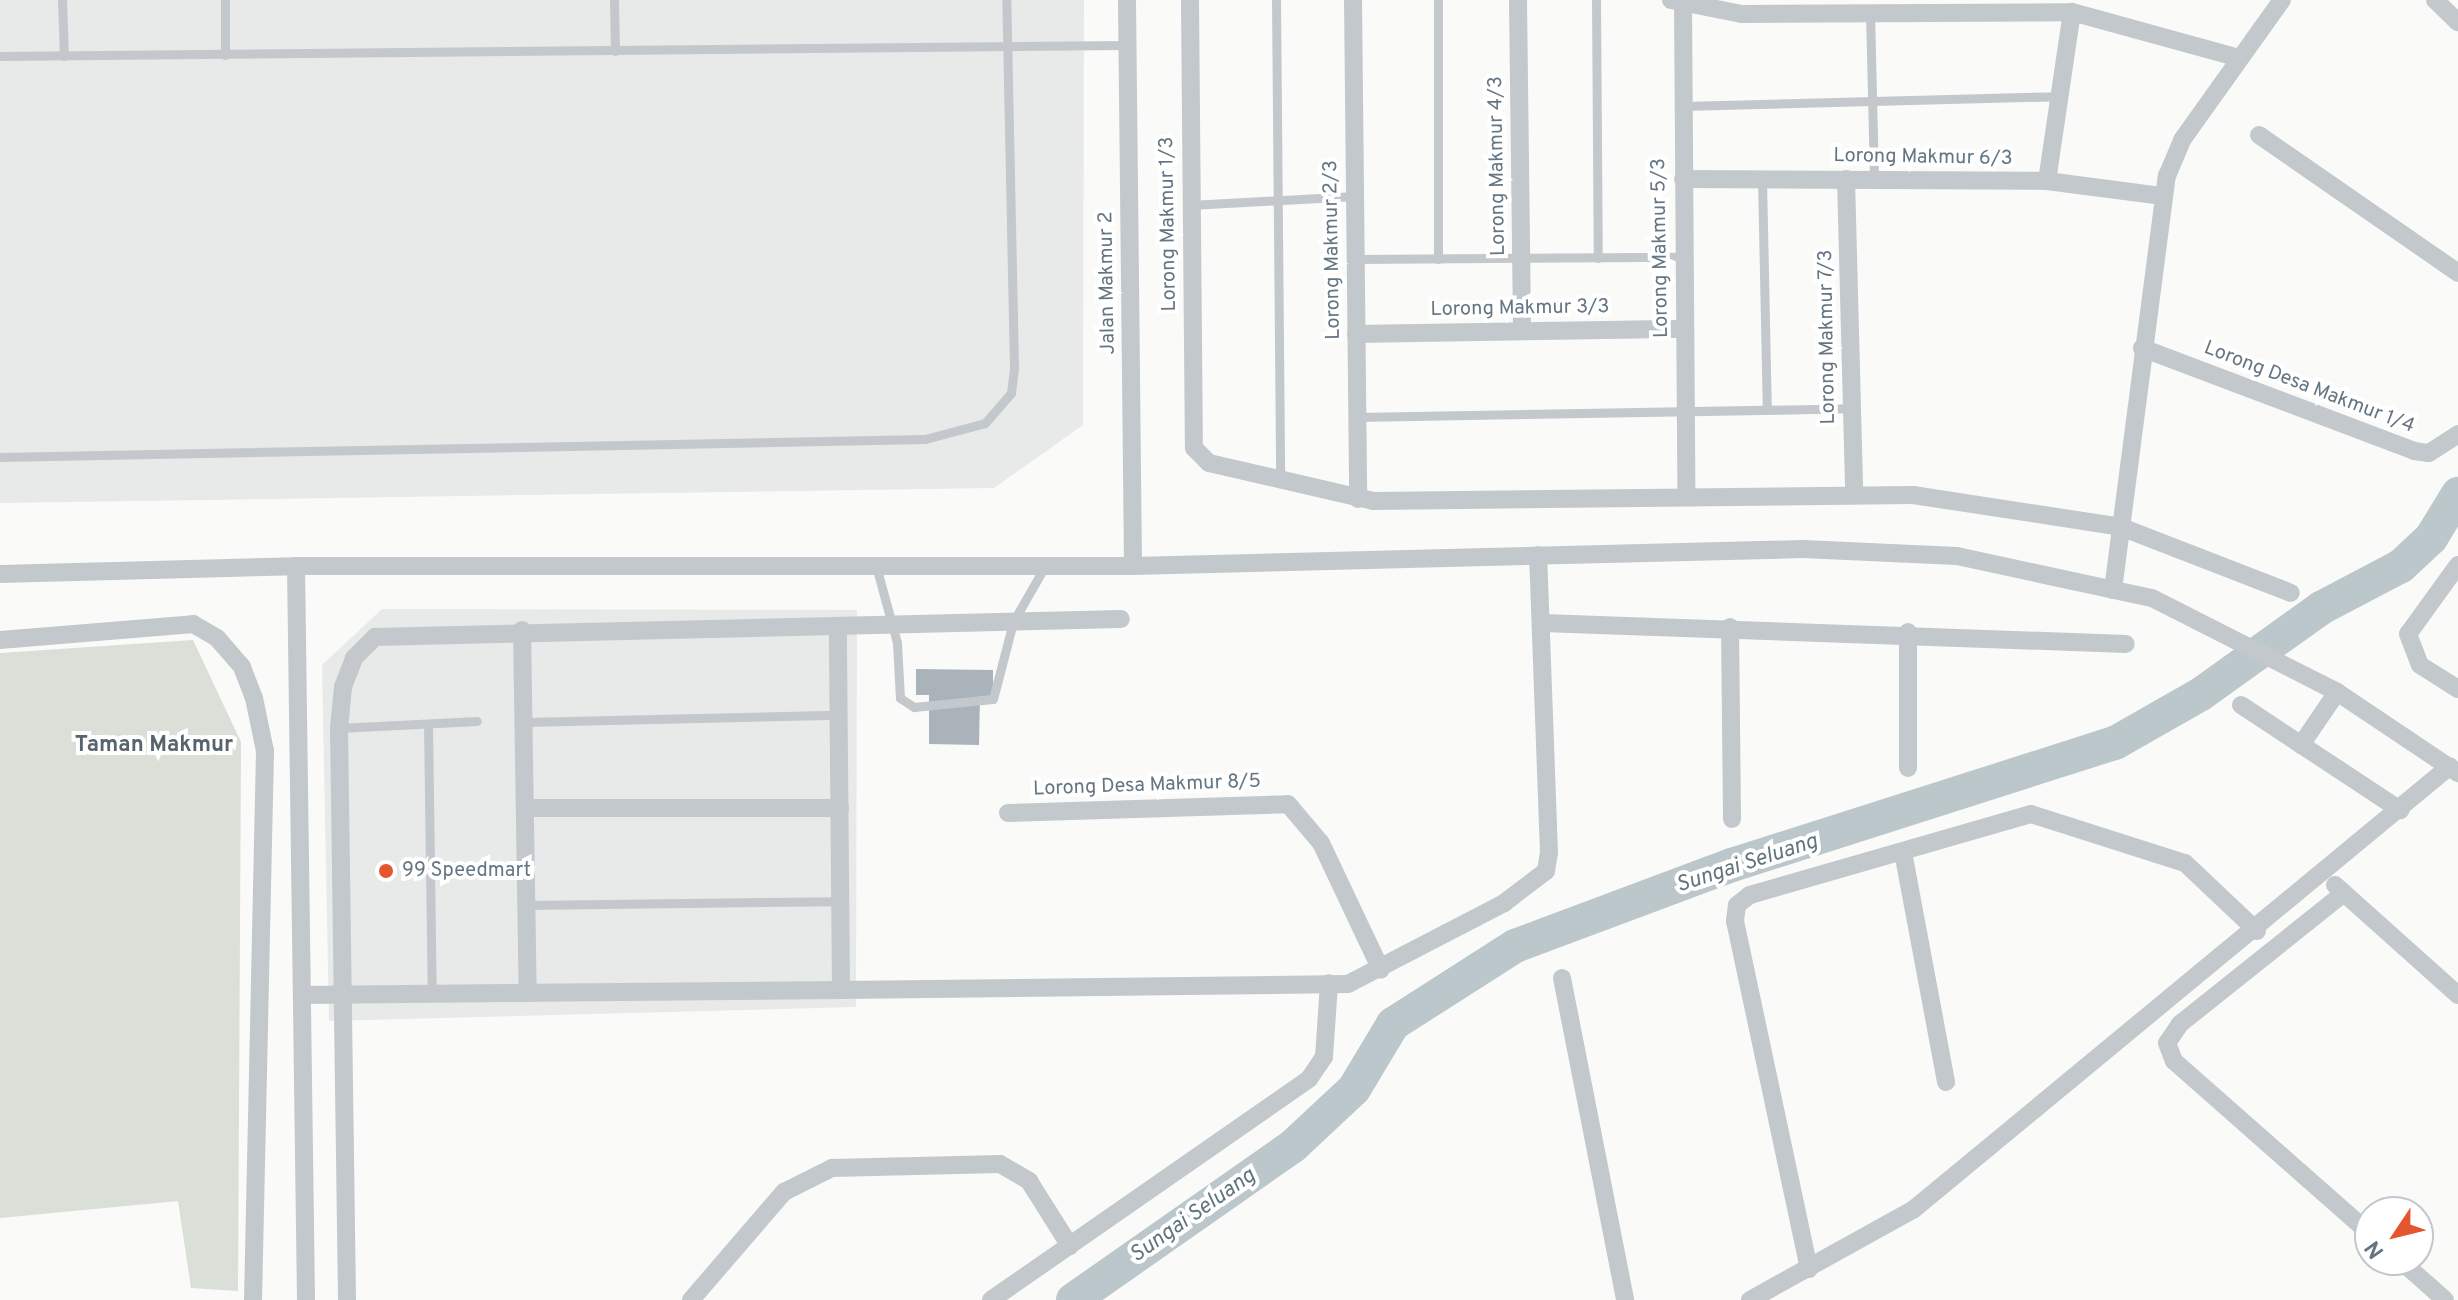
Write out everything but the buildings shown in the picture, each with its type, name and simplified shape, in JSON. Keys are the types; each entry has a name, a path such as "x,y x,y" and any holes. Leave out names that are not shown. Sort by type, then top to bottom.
{"street":[{"name":"Jalan Makmur 2","path":"1127,0 1133,566"},
{"name":"Lorong Makmur 1/3","path":"1190,0 1194,448 1209,463 1280,481"},
{"name":"Lorong Makmur 2/3","path":"1353,0 1358,499"},
{"name":"Lorong Makmur 4/3","path":"1518,0 1522,331"},
{"path":"2113,590 2163,196 2182,140 2282,0"},
{"path":"2435,0 2458,22"},
{"path":"1677,2 1742,14 2072,12 2239,58"},
{"name":"Lorong Makmur 5/3","path":"1677,2 1682,106 1686,493"},
{"path":"2047,181 2072,12"},
{"path":"2259,135 2458,273"},
{"name":"Lorong Makmur 6/3","path":"1683,179 2047,181 2163,196"},
{"name":"Lorong Makmur 7/3","path":"1846,179 1854,494"},
{"name":"Lorong Makmur 3/3","path":"1356,334 1684,329"},
{"name":"Lorong Desa Makmur 1/4","path":"2142,348 2414,451 2429,453 2458,434"},
{"path":"1280,481 1358,499 1686,493 1854,494 2059,513 2121,527 2291,593"},
{"path":"0,574 296,566 1133,566 1803,549 1957,556 2152,598 2337,692 2454,770 2400,810 2257,931 1914,1209 1750,1300"},
{"path":"302,995 1329,983 1381,970 1504,903 1546,871 1543,623 1538,555"},
{"path":"296,566 306,1300"},
{"path":"2457,567 2408,634 2420,665 2458,689"},
{"path":"347,1300 339,728 343,687 354,658 375,637 522,630 838,627 1121,619"},
{"path":"1543,623 1908,632 2126,644"},
{"path":"0,640 193,624 217,638 242,667 254,698 265,751 253,1300"},
{"path":"838,627 841,990"},
{"path":"1730,627 1732,819"},
{"path":"522,630 528,993"},
{"path":"1908,632 1908,768"},
{"path":"2301,745 2337,692"},
{"path":"2241,705 2400,810"},
{"name":"Lorong Desa Makmur 8/5","path":"1008,813 1288,804 1321,843 1381,970"},
{"path":"525,808 840,808"},
{"path":"1809,1269 1737,905 1750,895 1903,852 2008,817 2044,817 2185,863 2257,931"},
{"path":"1903,852 1946,1082"},
{"path":"2324,875 2458,995"},
{"path":"2344,893 2180,1024 2167,1043 2174,1061 2354,1220"},
{"path":"1562,978 1625,1300"},
{"path":"991,1300 1309,1079 1324,1057 1329,983"},
{"path":"691,1300 784,1192 832,1168 1000,1164 1029,1181 1070,1246"},
{"path":"2418,1276 2445,1300"}],"lane":[{"path":"62,0 64,56"},
{"path":"225,0 225,55"},
{"path":"614,0 615,51"},
{"path":"0,457 925,439 985,423 1011,393 1014,367 1006,0"},
{"path":"1276,0 1280,481"},
{"path":"1438,0 1438,259"},
{"path":"1596,0 1598,258"},
{"path":"1870,13 1874,179"},
{"path":"0,56 1126,45"},
{"path":"1682,106 2060,96"},
{"path":"1762,179 1767,409"},
{"path":"1190,205 1355,196"},
{"path":"1356,259 1683,257"},
{"path":"1357,417 1852,408"},
{"path":"876,566 891,625 900,698 914,707 988,703 1013,622 1045,566"},
{"path":"524,722 839,715"},
{"path":"339,728 477,721"},
{"path":"428,724 432,994"},
{"path":"526,905 840,901"}],"shaded area":[{"path":"0,0 1084,0 1083,425 994,488 0,503"},
{"path":"382,609 857,610 856,1007 329,1021 322,665"},
{"path":"193,640 241,742 238,1291 191,1288 178,1201 0,1218 0,653"}],"waterway":[{"name":"Sungai Seluang","path":"1073,1300 1293,1146 1354,1089 1393,1024 1515,946 1732,865 2115,743 2201,694 2321,608 2401,566 2431,538 2458,494"}],"place":[{"name":"99 Speedmart","path":"386,871"}],"district":[{"name":"Taman Makmur","path":"154,746"}]}
